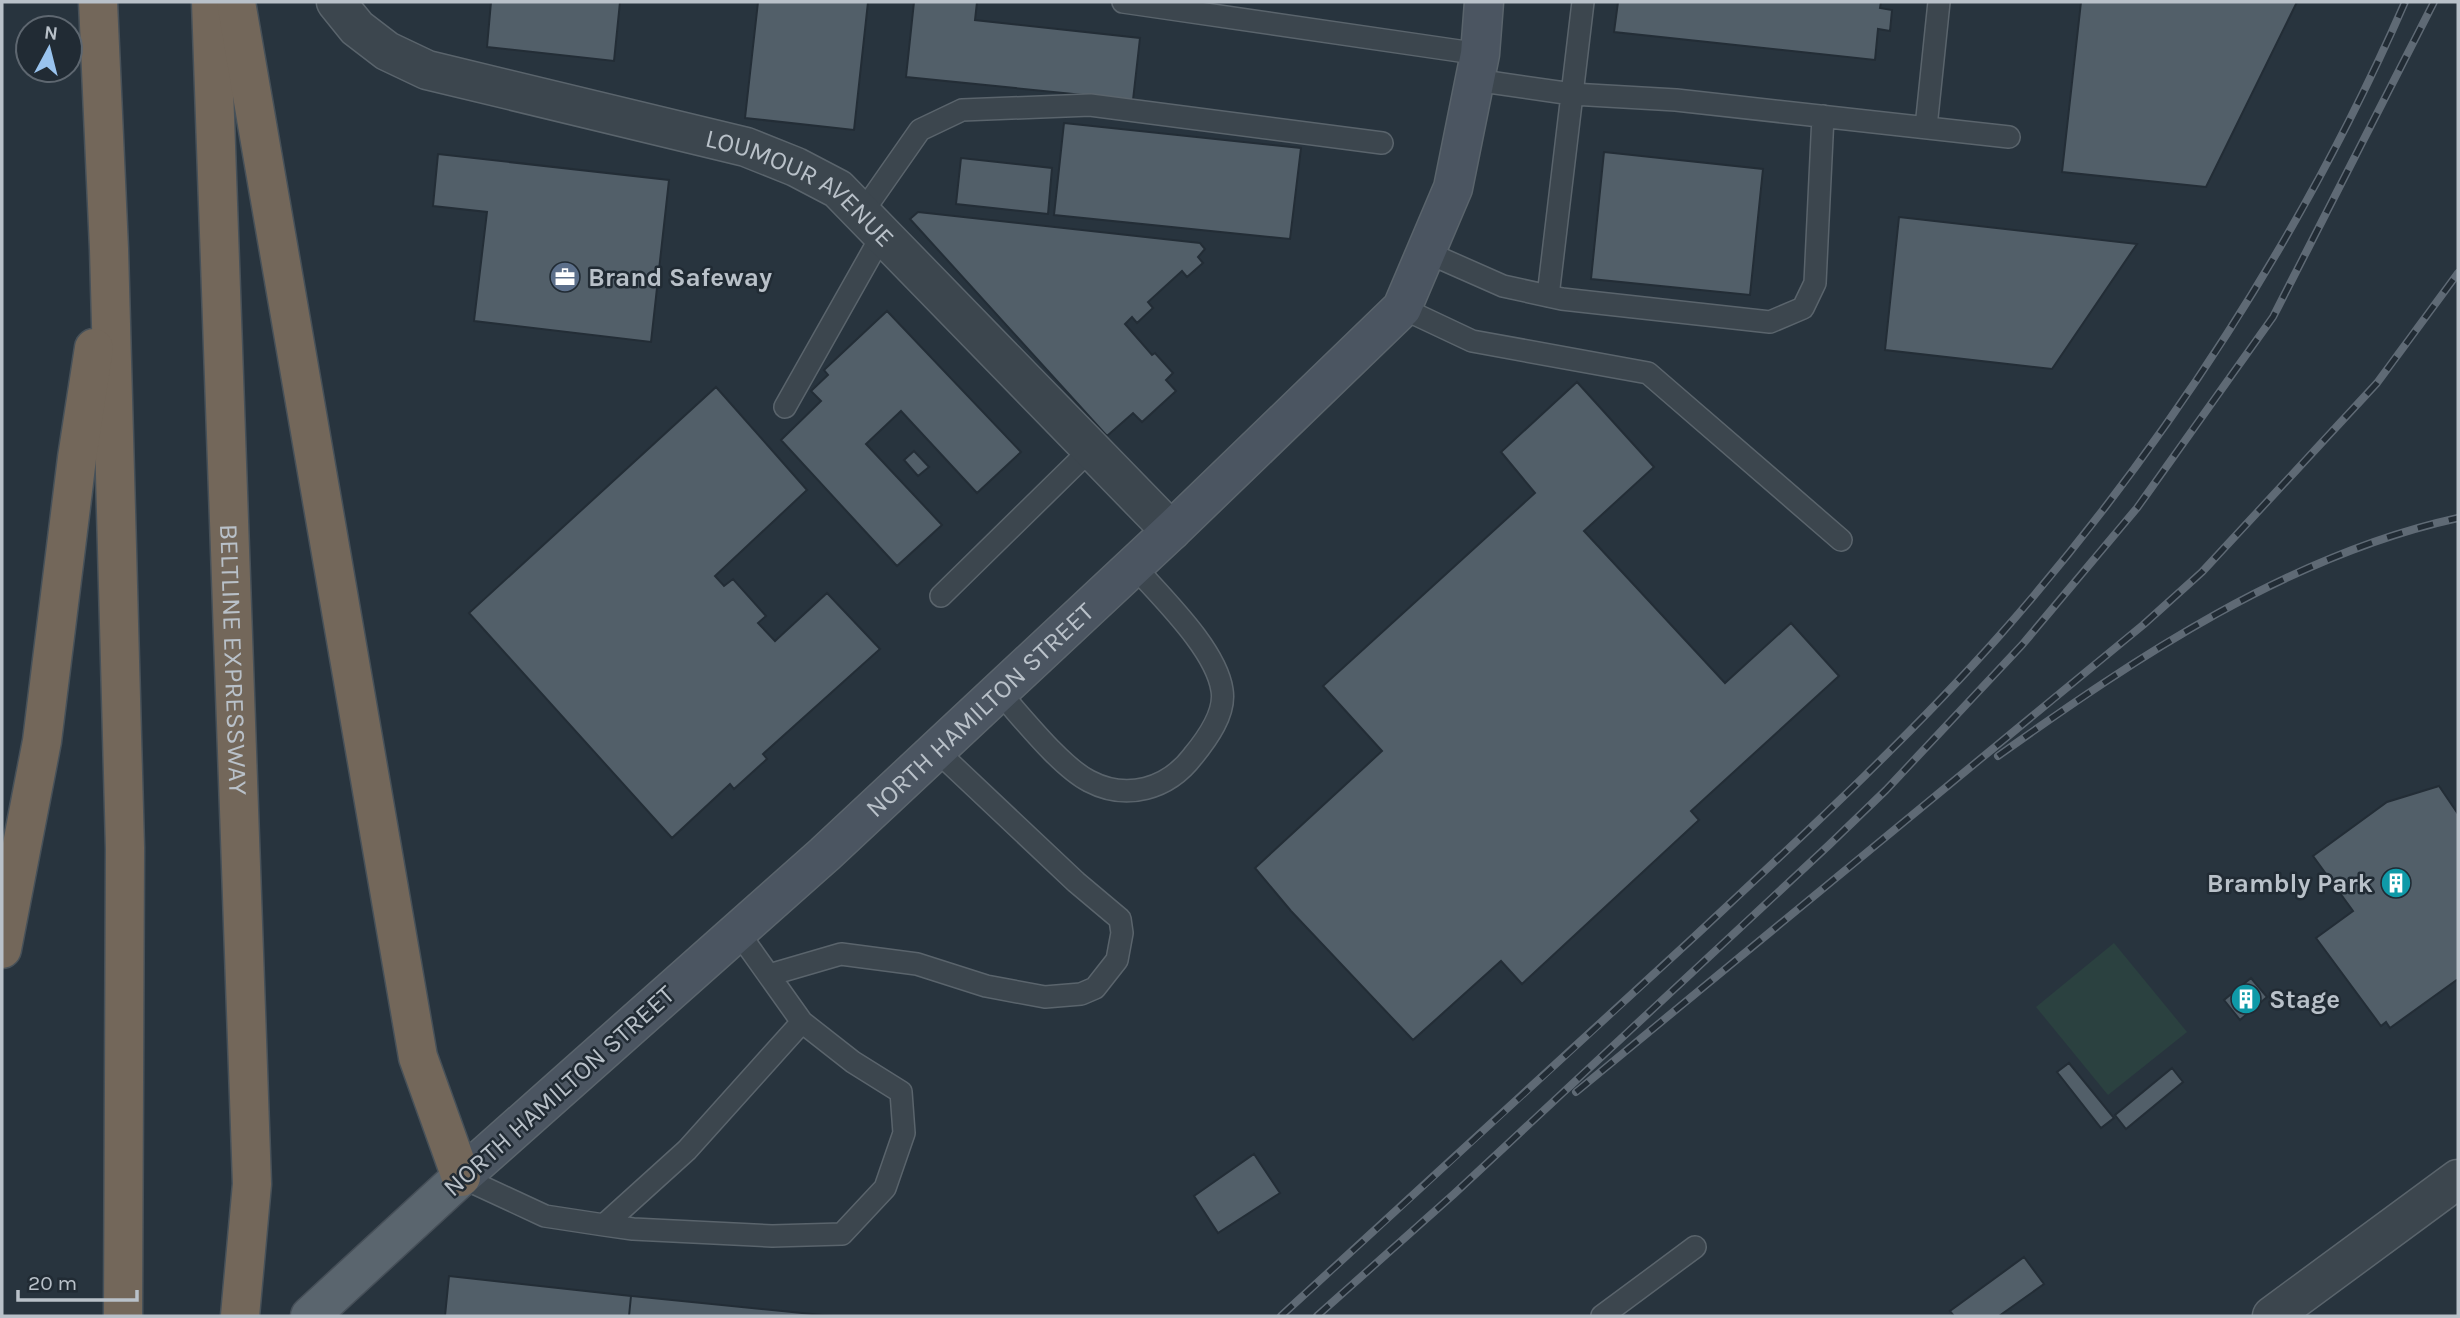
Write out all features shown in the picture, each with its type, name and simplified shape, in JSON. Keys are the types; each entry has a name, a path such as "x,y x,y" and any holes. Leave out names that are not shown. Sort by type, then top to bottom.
{"highway":[{"path":"98,2 109,249 125,848 123,1316"},
{"name":"BELTLINE EXPRESSWAY","path":"211,2 252,1184 240,1316"},
{"path":"236,2 418,1057 461,1177"},
{"path":"2,949 42,741 77,458 109,249"}],"main road":[{"name":"NORTH HAMILTON STREET","path":"310,1316 461,1177"}],"street":[{"name":"LOUMOUR AVENUE","path":"336,2 357,28 387,51 427,70 746,147 796,167 838,189 1171,531"},
{"name":"NORTH HAMILTON STREET","path":"461,1177 738,932 999,692 1402,308 1453,188 1477,67 1484,2"},
{"path":"2272,1316 2458,1179"}],"lane":[{"path":"1123,2 1477,67 1572,94 1676,100 2009,137"},
{"path":"1548,296 1583,2"},
{"path":"1926,127 1939,2"},
{"path":"785,407 920,130 962,110 1090,104 1381,143"},
{"path":"1426,252 1503,285 1548,296 1770,322 1804,308 1815,284 1823,116"},
{"path":"1402,308 1472,341 1648,373 1841,540"},
{"path":"941,596 1091,449"},
{"path":"999,692 1053,751 1088,781 1124,791 1141,791 1161,784 1189,762 1214,724 1223,704 1222,690 1213,662 1202,646 1134,566"},
{"path":"769,975 841,954 918,964 986,986 1045,997 1081,994 1095,988 1117,960 1122,933 1120,919 1076,882 936,750"},
{"path":"461,1177 545,1216 604,1225 772,1236 842,1234 885,1188 904,1133 901,1092 853,1062 802,1021 738,932"},
{"path":"604,1225 687,1150 802,1021"},
{"path":"1602,1316 1695,1247"}],"green space":[{"path":"2114,943 2187,1032 2108,1095 2036,1007"}],"building":[{"path":"491,2 620,2 614,61 487,47"},
{"path":"758,2 868,2 854,130 745,118"},
{"path":"914,2 977,2 975,20 1140,38 1133,100 906,77"},
{"path":"1618,2 1881,2 1880,8 1892,10 1890,31 1878,29 1875,60 1614,32"},
{"path":"2081,2 2297,2 2206,187 2062,172"},
{"path":"1064,123 1301,148 1290,239 1054,215"},
{"path":"1604,152 1763,169 1750,295 1591,279"},
{"path":"438,154 669,180 651,342 474,321 487,212 433,206"},
{"path":"961,158 1052,168 1048,214 956,204"},
{"path":"918,212 1200,243 1205,249 1198,257 1203,263 1187,277 1182,271 1148,302 1153,308 1137,323 1132,317 1125,324 1152,355 1155,353 1173,373 1166,380 1176,391 1142,422 1133,413 1107,436 910,219"},
{"path":"1899,217 2137,244 2052,369 1885,350"},
{"path":"887,311 1021,452 977,493 901,411 866,444 942,525 897,566 781,440 821,401 811,391 828,375 824,370"},
{"path":"1577,382 1654,467 1584,531 1725,683 1791,623 1839,676 1691,811 1699,820 1522,984 1501,961 1413,1040 1291,911 1255,868 1382,751 1323,686 1535,493 1501,452"},
{"path":"716,387 807,490 715,576 724,586 733,579 766,616 758,623 775,641 827,593 880,649 763,754 767,759 734,789 730,784 672,838 469,613"},
{"path":"914,451 929,467 918,476 904,460"},
{"name":"Brambly Park","path":"2439,786 2458,814 2458,979 2390,1028 2386,1022 2381,1026 2316,938 2353,911 2313,856 2387,802"},
{"name":"Stage","path":"2251,978 2267,997 2240,1020 2224,1000"},
{"path":"2069,1063 2114,1118 2101,1128 2057,1072"},
{"path":"2172,1068 2183,1082 2126,1129 2115,1115"},
{"path":"1254,1154 1280,1193 1218,1233 1194,1196"},
{"path":"2024,1257 2044,1284 1999,1316 1954,1316 1950,1311"},
{"path":"449,1276 631,1296 629,1316 445,1316"},
{"path":"632,1296 832,1316 629,1316"}],"railway":[{"path":"1281,1316 1812,826 1927,714 2000,635 2119,490 2227,334 2323,171 2405,2"},
{"path":"1317,1316 1454,1194 1829,845 1886,790 2022,645 2137,508 2273,317 2434,2"},
{"path":"1576,1092 2143,625 2202,572 2377,383 2458,273"},
{"path":"1998,756 2160,647 2275,583 2334,557 2395,535 2458,518"}],"place":[{"name":"Brand Safeway","path":"565,277"},
{"name":"Brambly Park","path":"2396,883"},
{"name":"Stage","path":"2246,999"}]}
